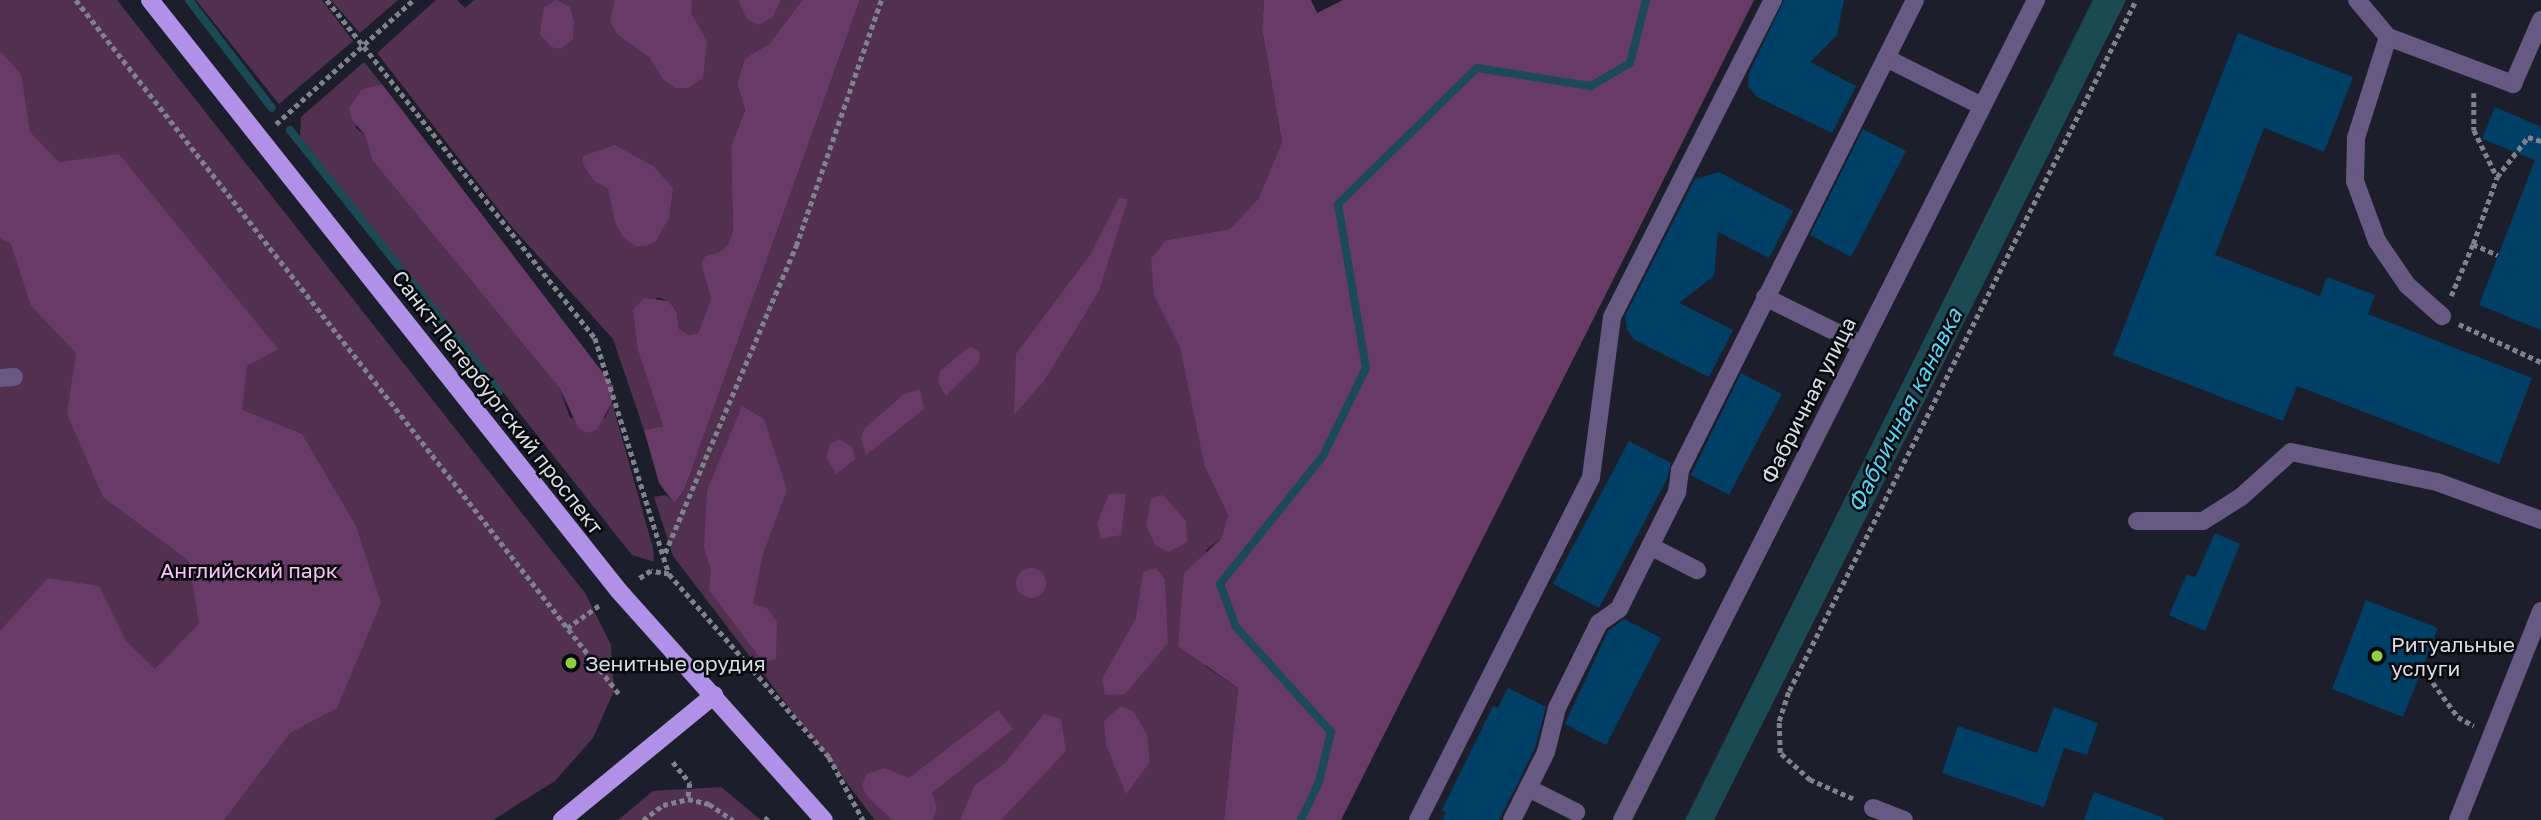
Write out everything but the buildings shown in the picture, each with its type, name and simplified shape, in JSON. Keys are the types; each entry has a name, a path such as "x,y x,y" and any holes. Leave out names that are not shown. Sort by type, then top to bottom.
{"main road":[{"name":"Санкт-Петербургский проспект","path":"150,0 619,591 824,820"},
{"path":"562,820 714,695"}],"street":[{"path":"1418,820 1591,477 1612,317 1773,0"},
{"path":"1512,820 1546,752 1557,708 1599,623 1619,609 1677,492 1680,470 1915,0"},
{"name":"Фабричная улица","path":"1622,820 2036,0"},
{"path":"2357,0 2388,37 2514,83 2541,20"},
{"path":"2388,37 2356,138 2355,181 2377,241 2407,285 2442,316"},
{"path":"1886,58 1982,106"},
{"path":"1765,297 1861,345"},
{"path":"2137,521 2203,521 2241,497 2291,452 2437,482 2541,520"},
{"path":"1650,546 1697,570"},
{"path":"2458,820 2541,611"},
{"path":"1528,788 1576,812"},
{"path":"1873,808 1904,820"}],"path":[{"path":"76,0 620,695"},
{"path":"327,0 595,338 669,574 829,757 863,820"},
{"path":"265,133 413,0"},
{"path":"664,555 796,246 881,0"},
{"path":"1873,808 1810,780 1780,753 1779,721 1789,691 2136,0"},
{"path":"2481,71 2471,100 2474,130 2497,177"},
{"path":"2541,141 2528,137 2497,177 2473,244 2442,316 2541,362"},
{"path":"2473,244 2498,255"},
{"path":"633,582 651,571 669,574"},
{"path":"567,628 608,599"},
{"path":"2406,666 2428,676 2458,718 2492,735"},
{"path":"673,762 690,783 688,799"},
{"path":"643,820 663,804 688,799 709,804 733,820"}],"green space":[{"name":"Английский парк","path":"0,0 117,0 585,593 611,645 614,691 593,738 555,781 493,820 0,820"},
{"path":"196,0 322,0 353,41 279,104"},
{"path":"331,0 398,0 360,33"},
{"path":"436,0 457,0 465,8 474,0 802,0 769,44 745,58 737,83 745,110 731,146 733,230 730,242 720,252 705,256 701,264 711,298 698,333 689,335 679,329 677,313 669,301 657,297 638,351 663,426 644,430 613,339 512,227 377,53"},
{"path":"556,0 570,7 574,22 573,39 561,49 551,47 540,34 544,7"},
{"path":"615,0 692,0 691,13 707,41 703,78 688,88 675,88 663,79 650,58 617,34 610,21"},
{"path":"738,0 781,0 772,18 758,25 747,19"},
{"path":"802,0 860,0 684,491 674,503 659,483 644,430 663,426 638,351 633,310 644,298 669,301 677,313 679,329 689,335 698,333 711,298 701,264 705,256 720,252 729,243 733,230 731,146 745,110 737,83 745,58 769,44"},
{"path":"860,0 1264,0 1262,29 1282,142 1258,199 1230,229 1166,240 1154,296 1180,346 1204,465 1228,515 1221,539 1206,550 1205,666 1238,688 1224,820 875,820 673,556 654,497 666,495 674,503 684,491"},
{"path":"1264,0 1311,0 1317,13 1343,0 1754,0 1341,820 1224,820 1238,688 1178,646 1184,573 1221,539 1228,515 1204,465 1180,347 1154,296 1151,259 1166,240 1230,229 1258,199 1282,142 1262,29"},
{"path":"0,51 21,74 30,132 59,162 119,154 278,349 247,366 242,410 302,434 356,526 381,603 337,708 290,733 224,820 0,820 0,631 48,578 99,586 126,641 155,669 199,624 189,561 103,497 67,414 76,353 31,306 11,244 0,238"},
{"path":"364,62 382,84 362,89 356,128 365,135 372,160 560,389 570,418 605,418 612,403 653,548 654,562 632,555 300,136 301,117"},
{"path":"382,84 613,386 612,403 597,429 589,433 579,429 560,389 372,160 365,135 352,120 349,108 362,89"},
{"path":"615,145 653,166 673,188 669,218 655,242 646,246 635,246 623,237 615,222 608,188 594,181 583,164 583,156"},
{"path":"1119,198 1128,199 1099,291 1044,381 1014,415 1016,354 1090,255"},
{"path":"970,346 980,352 979,363 946,396 938,382 940,371"},
{"path":"920,389 924,409 866,455 861,439 864,429 904,394"},
{"path":"742,406 764,419 787,490 763,554 753,604 767,608 777,622 776,659 763,662 709,590 711,571 704,547 707,491"},
{"path":"840,439 853,448 855,459 836,474 826,457 830,444"},
{"path":"1109,494 1126,494 1121,535 1101,539 1097,523"},
{"path":"1163,495 1186,521 1187,542 1169,552 1156,546 1146,526 1151,498"},
{"path":"1031,568 1042,572 1046,583 1042,594 1031,598 1020,594 1016,583 1020,572"},
{"path":"1156,568 1165,580 1168,643 1125,694 1105,695 1102,679 1136,618 1143,572"},
{"path":"1121,706 1134,712 1147,735 1150,762 1126,794 1106,745 1104,721"},
{"path":"998,710 1013,729 932,793 937,808 933,820 892,820 866,795 862,785 867,774 885,768 909,778"},
{"path":"1044,714 1061,719 1066,751 1001,820 960,820 974,786 1005,763"},
{"path":"721,787 761,820 618,820 653,791"}],"water":[{"name":"Фабричная канавка","path":"2093,0 2126,0 1714,820 1685,820"}],"waterway":[{"path":"189,0 272,108"},
{"path":"1301,820 1319,782 1331,732 1236,627 1220,584 1323,456 1366,368 1338,204 1477,68 1591,86 1630,63 1646,0"},
{"path":"290,130 499,392"}],"place":[{"name":"Ритуальные услуги","path":"2377,656"},
{"name":"Зенитные орудия","path":"571,663"}]}
